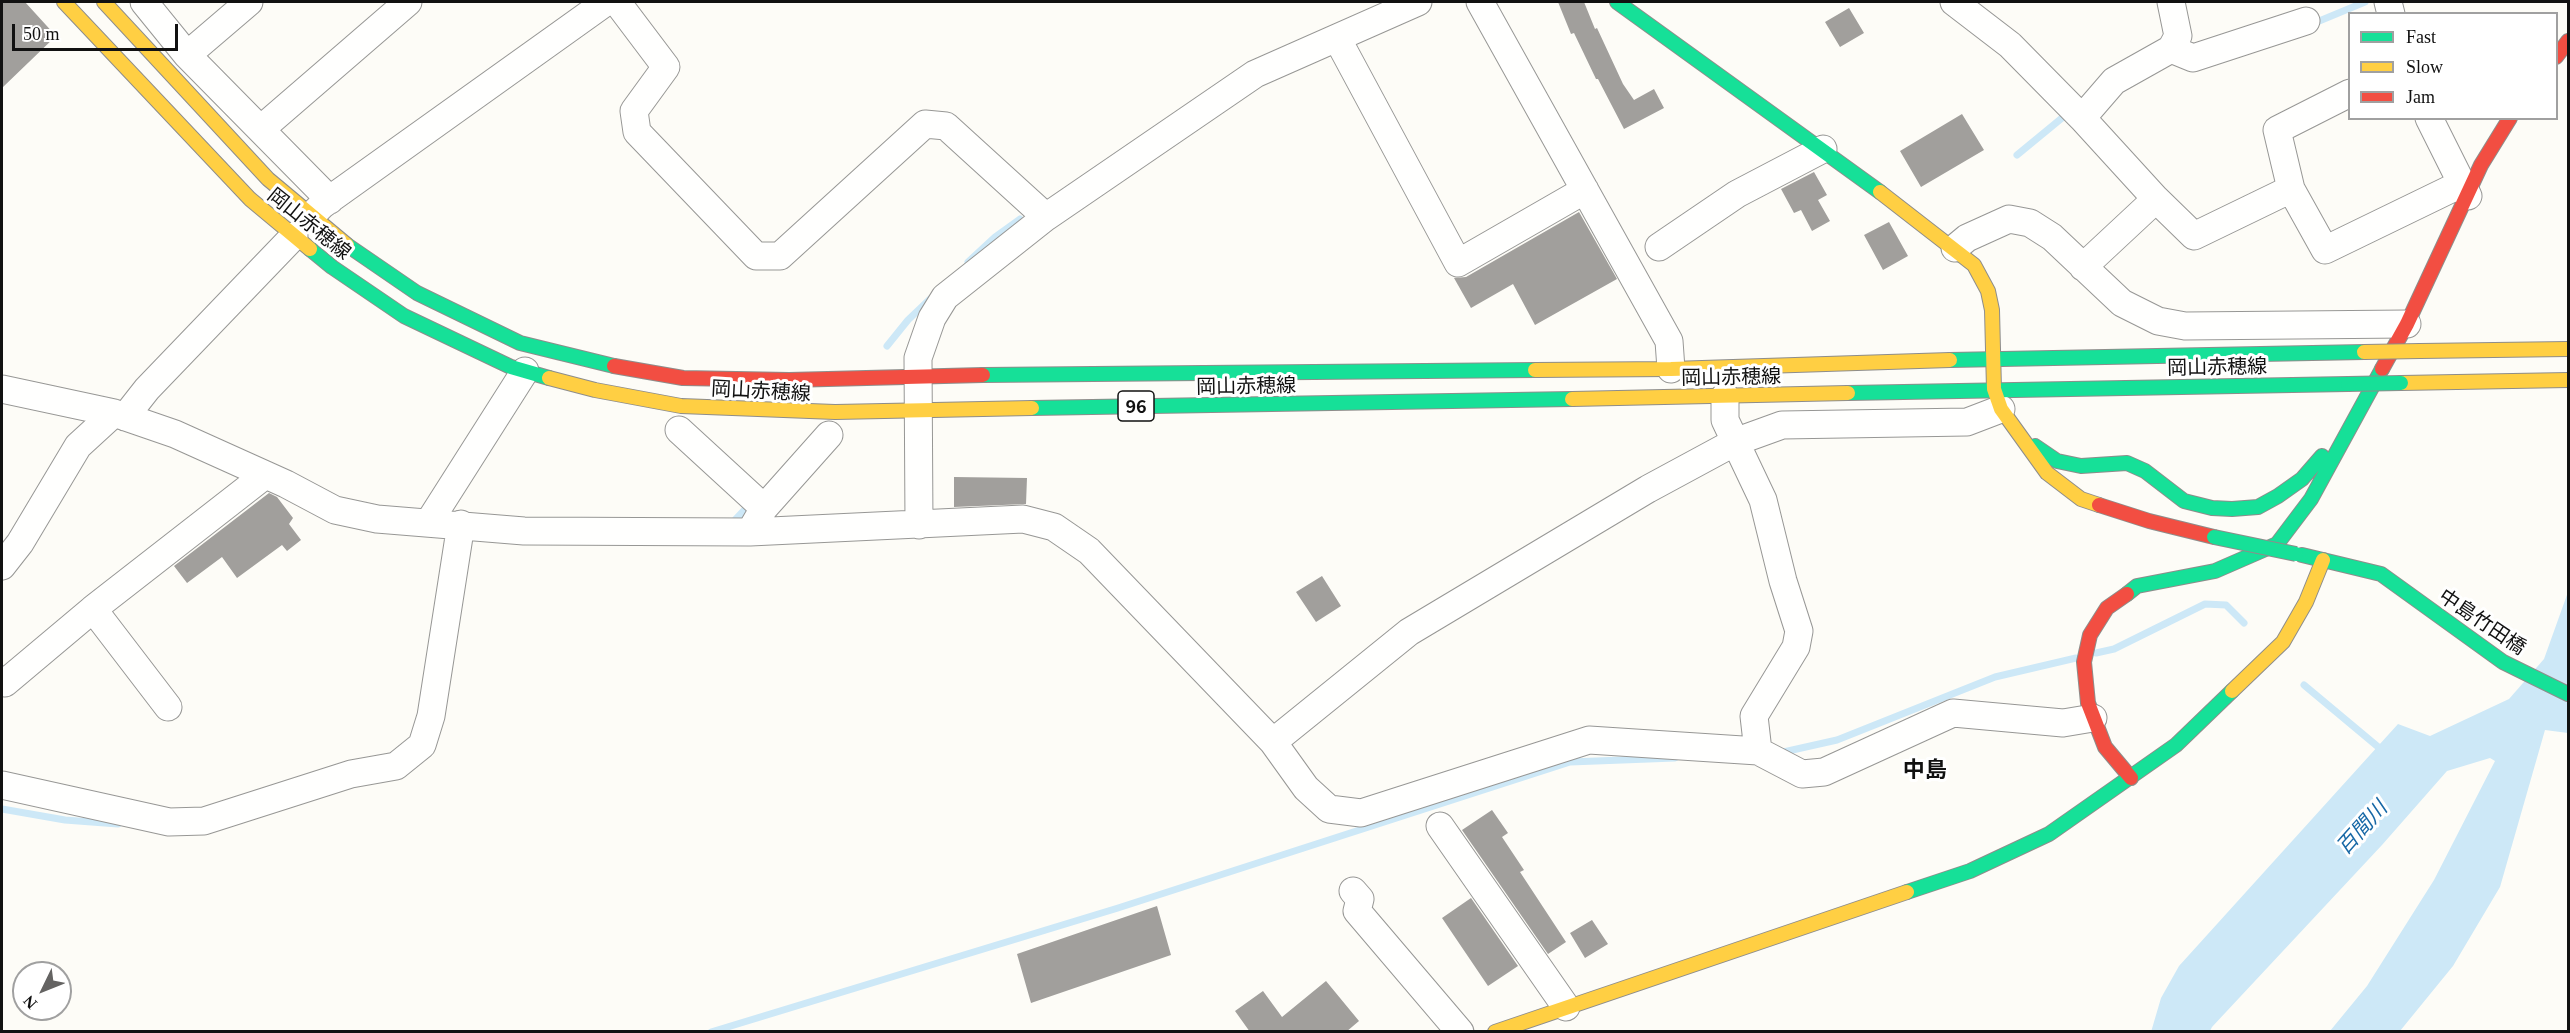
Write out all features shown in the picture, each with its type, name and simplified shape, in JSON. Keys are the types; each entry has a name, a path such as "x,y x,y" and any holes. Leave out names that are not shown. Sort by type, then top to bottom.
{"main road":[{"name":"岡山赤穂線","path":"64,2 250,199 332,267 404,316 511,367 595,390 681,406 835,412 1725,396 1998,399 2348,384 2568,380"},
{"name":"岡山赤穂線","path":"104,2 268,179 321,207 348,246 417,293 520,343 601,364 683,378 789,380 917,376 1671,369 2568,349"},
{"path":"1495,1032 1970,871 2049,834 2176,745 2283,642 2306,602 2323,560 2149,521 2081,499 2047,473 2019,434 1998,399 1992,309 1988,291 1974,265 1955,248 1823,149 1617,2"},
{"path":"2558,54 2568,41"},
{"path":"2131,778 2105,747 2091,711 2084,662 2090,635 2107,608 2137,586 2215,571 2277,544 2311,499 2407,324 2464,190 2510,120"},
{"path":"2019,434 2057,461 2081,466 2127,463 2145,471 2184,501 2232,510 2258,507 2302,479 2350,425"},
{"name":"中島竹田橋","path":"2323,560 2380,574 2503,662 2568,694"}],"street":[{"path":"144,2 187,55 261,129 321,207 606,2"},
{"path":"187,55 249,2"},
{"path":"261,129 408,2"},
{"path":"616,2 666,67 634,111 637,132 756,256 780,256 925,124 946,126 1046,217"},
{"path":"919,525 916,410 918,358 932,318 945,297 1046,217 1255,74 1418,2"},
{"path":"1480,2 1669,341 1671,369"},
{"path":"1954,2 2010,45 2194,236 2291,189"},
{"path":"2082,118 2115,81 2171,49 2178,36 2171,2"},
{"path":"2171,49 2193,58 2306,21"},
{"path":"1337,38 1458,263 1585,190"},
{"path":"2348,94 2277,130 2291,189 2325,250 2464,190 2430,120"},
{"path":"1659,247 1737,195 1823,149"},
{"path":"2083,267 2156,199"},
{"path":"1955,248 1967,238 2009,219 2030,223 2052,237 2122,303 2158,321 2185,326 2407,324"},
{"path":"2,566 20,543 78,446 120,415 147,389 294,236"},
{"path":"429,522 525,371"},
{"path":"2,389 120,415 175,434 335,510 377,519 461,524 524,531 738,532 1023,519 1054,527 1089,551 1273,742 1306,788 1329,809 1361,813 1589,740 1758,751 1802,774 1824,772 1953,713 2063,723 2091,711"},
{"path":"1725,396 1725,420 1763,500 1783,581 1799,631 1796,647 1754,716 1758,751"},
{"path":"1273,742 1302,721 1409,632 1648,489 1735,442 1782,425 1967,422 1998,399"},
{"path":"679,430 758,502"},
{"path":"738,532 758,502 829,435"},
{"path":"2,680 5,683 93,609 265,475"},
{"path":"2,785 169,822 180,822 204,820 351,774 396,766 422,745 431,716 461,524"},
{"path":"93,609 168,707"},
{"path":"1440,826 1566,1007"},
{"path":"1353,891 1360,899 1357,911 1460,1032"}],"water":[{"name":"百間川","path":"2568,592 2568,733 2545,730 2500,887 2453,966 2400,1031 2330,1031 2367,986 2434,880 2495,761 2490,758 2447,771 2382,845 2210,1031 2151,1032 2161,998 2179,966 2398,724 2430,736 2509,699 2544,659"}],"building":[{"path":"2,2 25,2 56,36 2,88"},
{"path":"1558,2 1584,2 1623,84 1634,100 1654,89 1664,108 1624,129 1574,33 1571,34"},
{"path":"1849,8 1864,33 1840,47 1825,22"},
{"path":"1962,114 1984,150 1921,187 1900,151"},
{"path":"1814,172 1827,195 1818,200 1830,221 1812,231 1801,210 1794,213 1781,189"},
{"path":"1579,212 1617,279 1535,325 1513,284 1471,308 1454,278 1466,277"},
{"path":"1889,222 1908,256 1883,270 1864,235"},
{"path":"954,477 1027,478 1026,504 954,507"},
{"path":"269,493 277,497 293,518 289,524 301,540 287,551 282,545 237,578 222,557 187,583 174,566"},
{"path":"1322,576 1341,606 1316,622 1296,592"},
{"path":"1492,810 1508,833 1502,837 1524,870 1520,872 1566,942 1548,954 1462,830"},
{"path":"1471,898 1518,966 1488,986 1442,918"},
{"path":"1157,906 1171,955 1031,1003 1017,954"},
{"path":"1592,920 1608,944 1585,958 1570,933"},
{"path":"1326,981 1359,1021 1346,1032 1250,1032 1235,1011 1263,991 1282,1017"}],"waterway":[{"path":"2312,24 2365,2"},
{"path":"2017,155 2062,118"},
{"path":"968,262 995,237 1020,219"},
{"path":"887,346 908,320 930,299"},
{"path":"734,527 735,520 752,502"},
{"path":"2096,653 2114,649 2205,604 2226,605 2244,623"},
{"path":"1779,753 1837,740 1995,677 2076,658"},
{"path":"2304,685 2383,751"},
{"path":"711,1032 1118,908 1570,762 1675,758"},
{"path":"2,809 65,820 118,824"}],"traffic: fast":[{"path":"1617,2 1880,192"},
{"path":"347,245 417,293 520,343 614,366"},
{"path":"310,249 332,267 404,316 511,367 549,378"},
{"path":"1950,360 2364,352"},
{"path":"2127,594 2137,586 2215,571 2277,544 2311,499 2382,369"},
{"path":"983,375 1535,370"},
{"path":"2348,384 2401,383"},
{"path":"1848,393 2348,384"},
{"path":"1032,408 1572,399"},
{"path":"2035,446 2057,461 2081,466 2127,463 2145,471 2184,501 2212,508 2232,509 2258,507 2278,496 2302,479 2322,456"},
{"path":"2214,537 2296,554"},
{"path":"2302,555 2381,574 2503,662 2568,694"},
{"path":"1907,892 1970,871 2049,834 2176,745 2232,691"}],"traffic: slow":[{"path":"64,2 250,199 310,249"},
{"path":"104,2 268,179 347,245"},
{"path":"1880,192 1974,265 1988,291 1992,310 1994,389 2001,409 2047,473 2081,499 2099,505"},
{"path":"2420,351 2568,349"},
{"path":"2364,352 2420,351"},
{"path":"1535,370 1671,369 1950,360"},
{"path":"549,378 595,390 681,406 835,412 1032,408"},
{"path":"2401,383 2568,380"},
{"path":"1572,399 1848,393"},
{"path":"2232,691 2283,642 2306,602 2323,560"},
{"path":"1495,1032 1907,892"}],"traffic: jam":[{"path":"2558,54 2568,41"},
{"path":"2382,369 2407,324 2481,165 2509,120"},
{"path":"614,366 683,378 789,380 983,375"},
{"path":"2099,505 2149,521 2214,537"},
{"path":"2127,594 2107,608 2090,635 2084,662 2088,703 2105,747 2131,778"}],"district":[{"name":"中島","path":"1925,769"}]}
